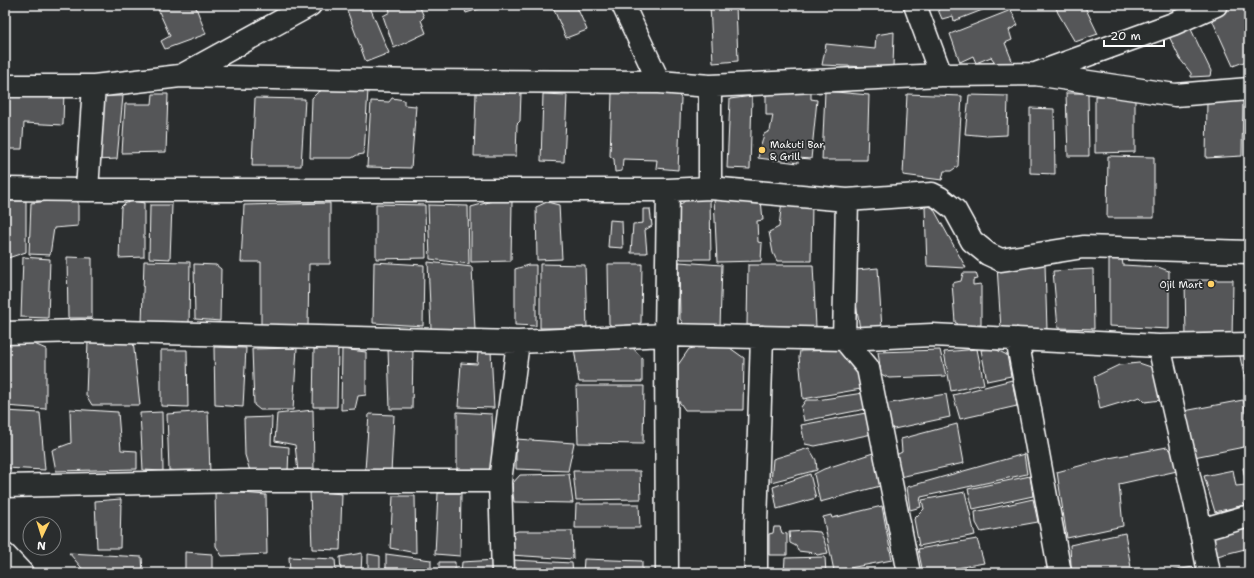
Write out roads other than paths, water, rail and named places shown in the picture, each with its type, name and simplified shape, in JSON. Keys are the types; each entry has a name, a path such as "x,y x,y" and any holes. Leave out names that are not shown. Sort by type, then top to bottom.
{"street":[{"path":"180,76 310,5"},
{"path":"623,5 659,82"},
{"path":"915,5 941,75"},
{"path":"1035,74 1173,24 1216,5"},
{"path":"5,86 94,86 180,76 417,81 659,82 710,86 941,75 1035,74 1175,94 1249,89"},
{"path":"86,190 94,86"},
{"path":"710,86 710,188"},
{"path":"5,189 668,190 710,188 847,200 932,194 940,198 955,210 972,241 988,254 1001,260 1083,247 1249,252"},
{"path":"667,573 666,335 668,190"},
{"path":"847,200 844,339 868,368 909,573"},
{"path":"5,333 81,331 518,342 666,335 844,339 932,335 1159,346 1249,344"},
{"path":"756,573 756,524 762,337"},
{"path":"1017,339 1060,573"},
{"path":"503,573 500,481 518,342"},
{"path":"1159,346 1210,573"},
{"path":"5,486 241,481 500,481"},
{"path":"1200,530 1249,516"},
{"path":"5,555 22,573"}],"place":[{"name":"Makuti Bar & Grill","path":"762,150"},
{"name":"Ojil Mart","path":"1211,284"}]}
